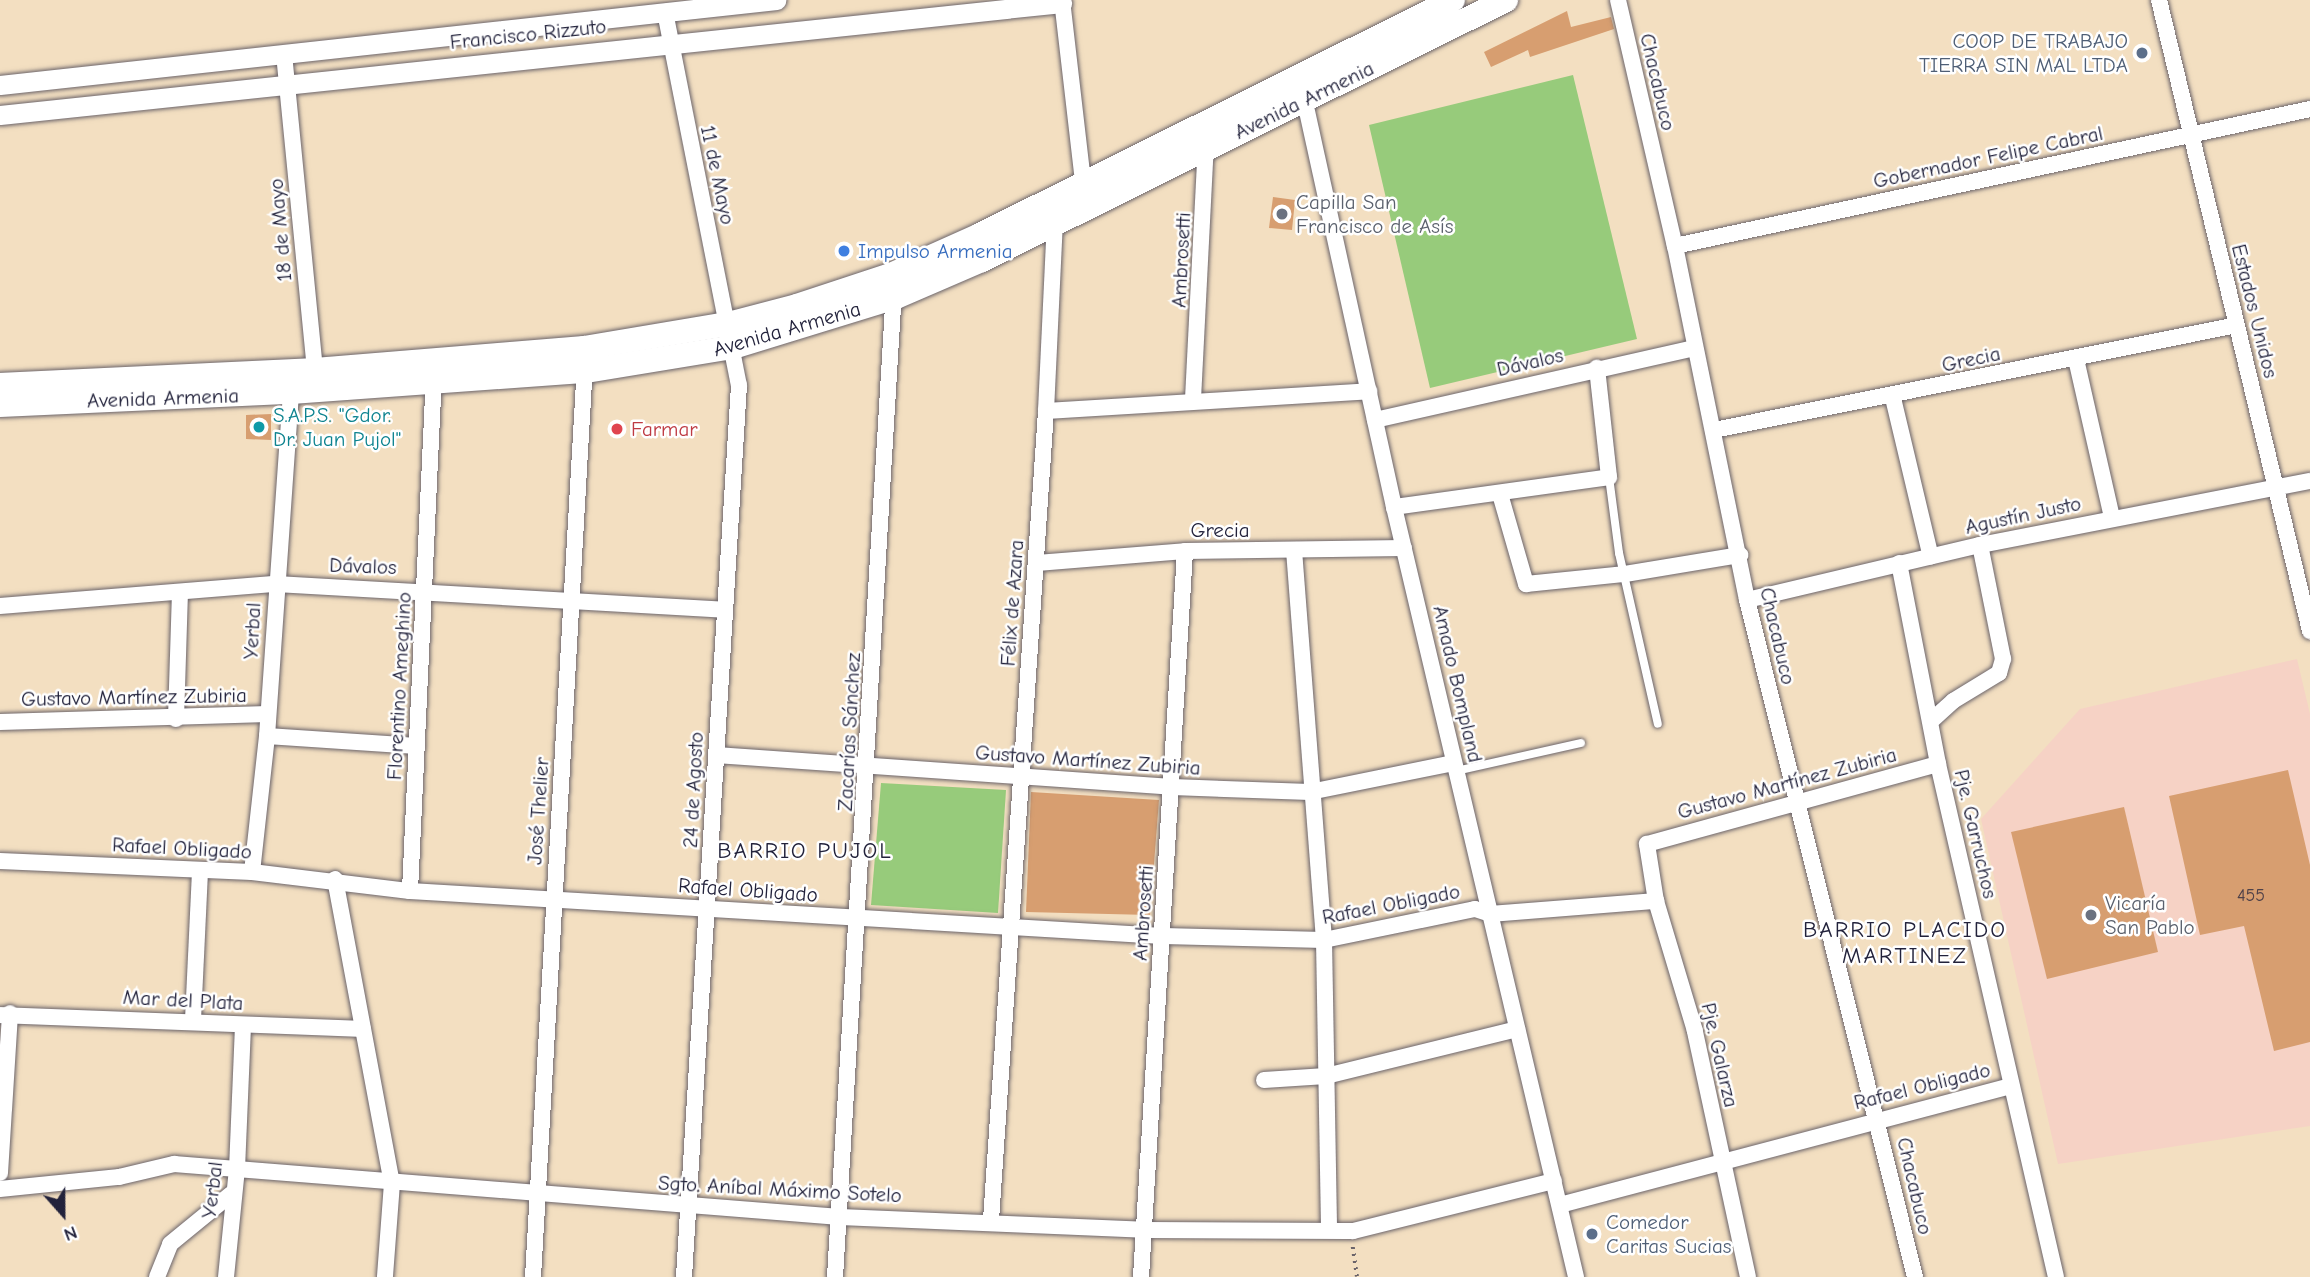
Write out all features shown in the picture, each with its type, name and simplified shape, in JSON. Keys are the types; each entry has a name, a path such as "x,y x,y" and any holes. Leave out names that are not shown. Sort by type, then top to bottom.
{"main road":[{"name":"Avenida Armenia","path":"0,385 315,370 434,370 585,359 730,336 893,286 1052,224 1202,137 1295,78 1453,0"},
{"name":"Avenida Armenia","path":"893,286 1083,183 1306,100 1506,0"},
{"name":"Avenida Armenia","path":"0,405 291,392 434,370"}],"street":[{"name":"Francisco Rizzuto","path":"0,85 284,54 664,6 776,0"},
{"name":"Chacabuco","path":"1618,0 1675,246 1740,555 1747,600 1915,1277"},
{"name":"Estados Unidos","path":"2159,0 2310,631"},
{"name":"Francisco Rizzuto","path":"0,115 1062,1"},
{"path":"1052,224 1083,183 1062,1"},
{"name":"11 de Mayo","path":"664,6 668,42 730,336"},
{"name":"18 de Mayo","path":"284,54 315,370"},
{"name":"Amado Bompland","path":"1295,78 1306,100 1394,507 1576,1277"},
{"name":"Gobernador Felipe Cabral","path":"1675,246 2310,109"},
{"name":"Ambrosetti","path":"1194,399 1202,137"},
{"name":"Félix de Azara","path":"991,1220 1037,563 1046,411 1052,224"},
{"name":"Zacarías Sánchez","path":"835,1277 867,768 893,286"},
{"name":"Grecia","path":"1714,430 1893,398 2236,326"},
{"name":"24 de Agosto","path":"684,1277 739,385 730,336"},
{"name":"Dávalos","path":"1375,420 1695,348"},
{"name":"José Thelier","path":"533,1277 585,359"},
{"path":"2076,359 2112,518"},
{"path":"1394,507 1609,477 1597,368"},
{"path":"291,392 315,370"},
{"name":"Florentino Ameghino","path":"410,891 434,370"},
{"path":"1046,411 1194,399 1369,391"},
{"name":"Yerbal","path":"252,872 267,736 291,392"},
{"path":"1893,398 1931,557"},
{"name":"Agustín Justo","path":"1747,600 1980,545 2310,481"},
{"path":"1500,494 1526,584 1625,574 1740,555"},
{"path":"1931,721 1953,701 1999,673 2003,659 1980,545"},
{"name":"Grecia","path":"1037,563 1185,551 1404,548"},
{"name":"Ambrosetti","path":"1142,1277 1185,551"},
{"path":"1294,551 1310,792 1324,940 1329,1230"},
{"name":"Pje. Garruchos","path":"1899,563 1938,764 2056,1277"},
{"name":"Dávalos","path":"0,606 276,584 425,590 724,610"},
{"path":"176,719 180,593"},
{"name":"Gustavo Martínez Zubiria","path":"0,722 268,715"},
{"path":"267,736 417,746"},
{"name":"Gustavo Martínez Zubiria","path":"716,755 867,768 1172,787 1310,792 1455,767"},
{"name":"Gustavo Martínez Zubiria","path":"1647,844 1938,764"},
{"name":"Pje. Galarza","path":"1647,844 1656,901 1695,1031 1748,1277"},
{"name":"Rafael Obligado","path":"0,861 252,872 335,879 410,891 1163,936 1324,940 1475,909 1490,914"},
{"path":"193,1020 200,870"},
{"path":"335,879 392,1183 385,1277"},
{"path":"1490,914 1656,901"},
{"path":"0,1173 5,1014"},
{"name":"Mar del Plata","path":"5,1014 363,1029"},
{"name":"Yerbal","path":"226,1277 231,1195 237,1169 243,1025"},
{"path":"1264,1080 1326,1076 1517,1028"},
{"name":"Rafael Obligado","path":"1560,1205 1877,1118 2011,1086"},
{"name":"Sgto. Aníbal Máximo Sotelo","path":"0,1189 119,1177 174,1164 839,1217 991,1220 1144,1230 1353,1231 1553,1181"},
{"path":"157,1277 170,1244 231,1195"}],"lane":[{"path":"1609,477 1625,574 1658,724"},
{"path":"1455,767 1581,743"}],"path":[{"path":"1353,1231 1357,1277"}],"shaded area":[{"path":"2297,659 2310,714 2310,1126 2058,1164 1981,819 2080,709"}],"green space":[{"path":"1573,75 1637,339 1430,388 1369,125"},
{"path":"881,783 1006,790 998,913 871,905"}],"building":[{"path":"1567,11 1571,27 1611,17 1614,29 1530,57 1528,50 1491,67 1484,52"},
{"name":"Capilla San Francisco de Asís","path":"1273,197 1295,200 1292,230 1269,228"},
{"name":"S.A.P.S. \"Gdor. Dr. Juan Pujol\"","path":"271,414 271,440 246,439 246,415"},
{"path":"2288,770 2310,865 2310,1042 2274,1051 2244,926 2200,935 2169,796"},
{"path":"1031,792 1159,800 1150,915 1026,912"},
{"name":"Vicaría San Pablo","path":"2124,807 2158,952 2047,979 2011,832"}],"place":[{"name":"COOP DE TRABAJO TIERRA SIN MAL LTDA","path":"2142,53"},
{"name":"Capilla San Francisco de Asís","path":"1282,214"},
{"name":"Impulso Armenia","path":"844,251"},
{"name":"S.A.P.S. \"Gdor. Dr. Juan Pujol\"","path":"259,427"},
{"name":"Farmar","path":"617,429"},
{"name":"Vicaría San Pablo","path":"2091,915"},
{"name":"Comedor Caritas Sucias","path":"1592,1234"}],"district":[{"name":"BARRIO PUJOL","path":"805,851"},
{"name":"BARRIO PLACIDO MARTINEZ","path":"1905,943"}]}
